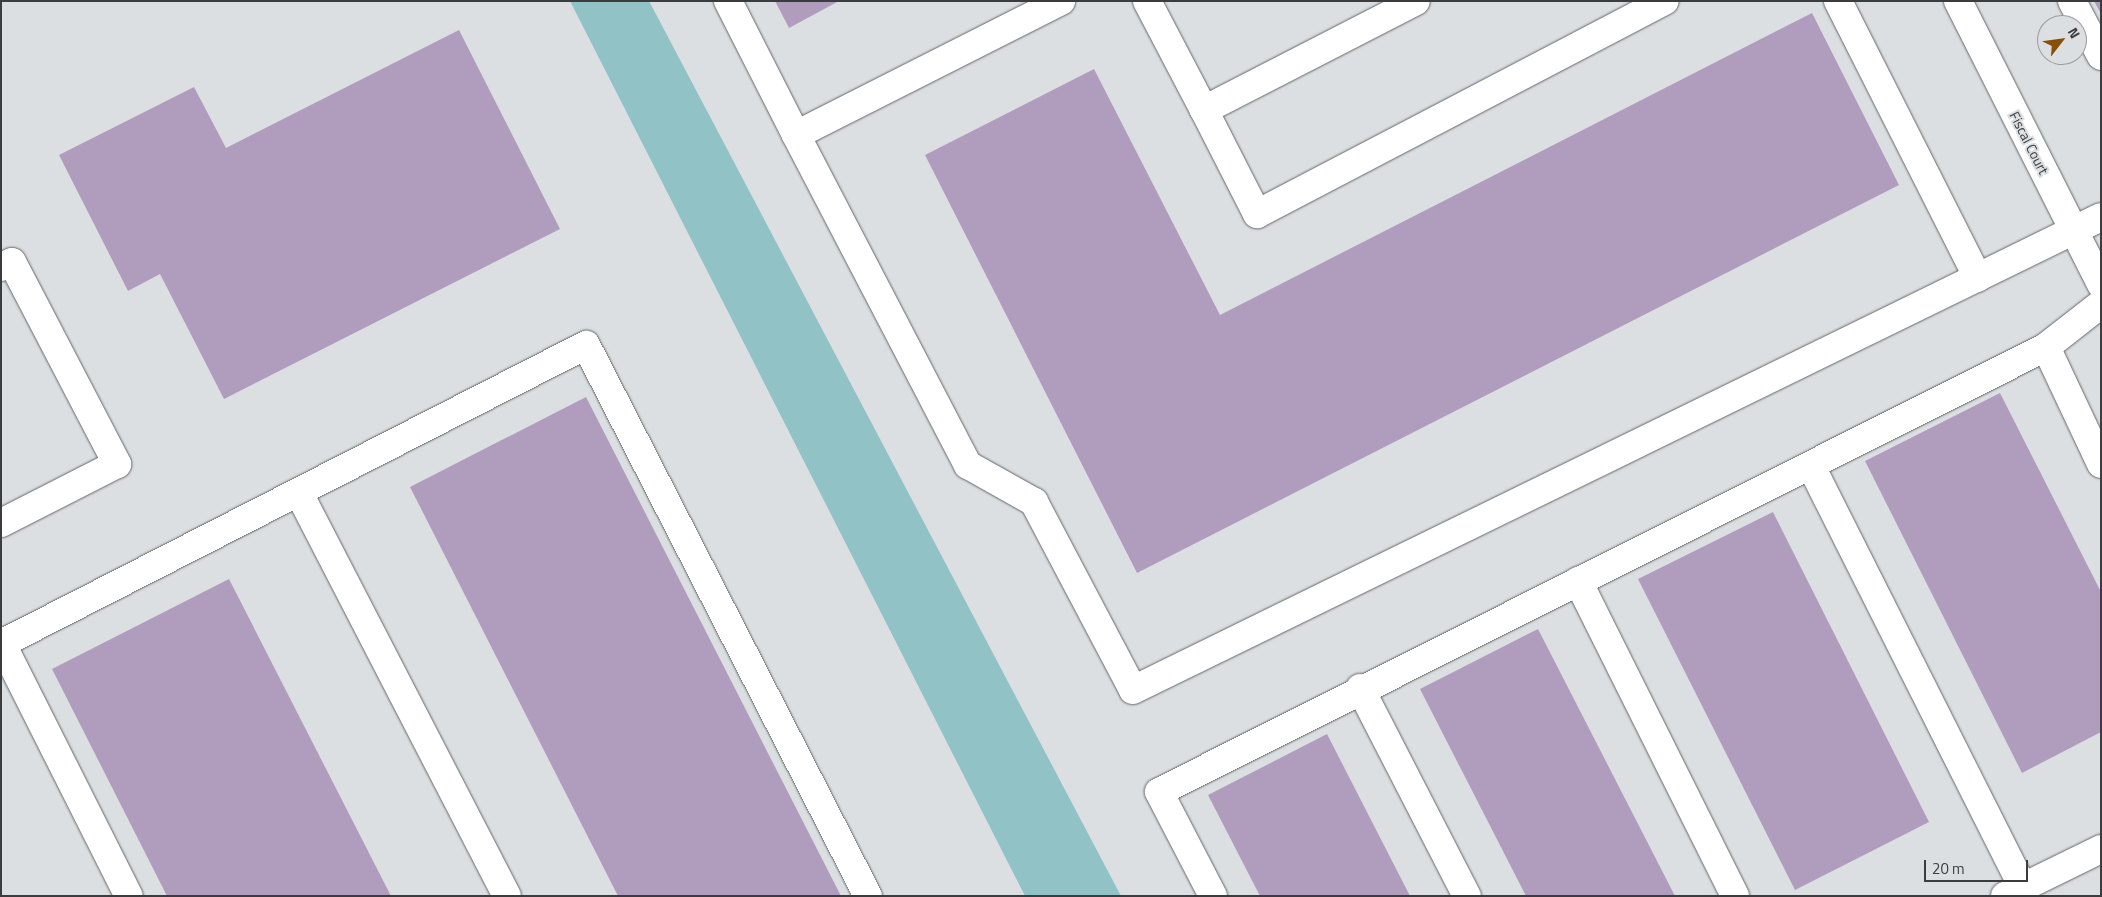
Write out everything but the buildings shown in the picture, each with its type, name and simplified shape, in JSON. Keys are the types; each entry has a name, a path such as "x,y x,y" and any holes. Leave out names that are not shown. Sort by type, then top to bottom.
{"street":[{"path":"728,1 968,465 1034,502 1133,690 2101,217"},
{"path":"796,135 1061,1"},
{"path":"1147,1 1257,214 1665,1"},
{"path":"1204,110 1416,1"},
{"path":"1838,1 1978,278"},
{"name":"Fiscal Court","path":"1958,1 2101,284"},
{"path":"2072,1 2101,56"},
{"path":"1,267 12,262 117,464 1,523"},
{"path":"1213,896 1159,792 1360,688 1812,466 2046,347 2101,304"},
{"path":"129,896 2,644 300,495 586,345 868,896"},
{"path":"2046,347 2101,464"},
{"path":"1812,466 2014,891 2101,849"},
{"path":"300,495 507,896"},
{"path":"1578,581 1735,896"},
{"path":"1360,688 1467,896"}],"water":[{"path":"570,1 649,1 1121,896 1025,896"}]}
